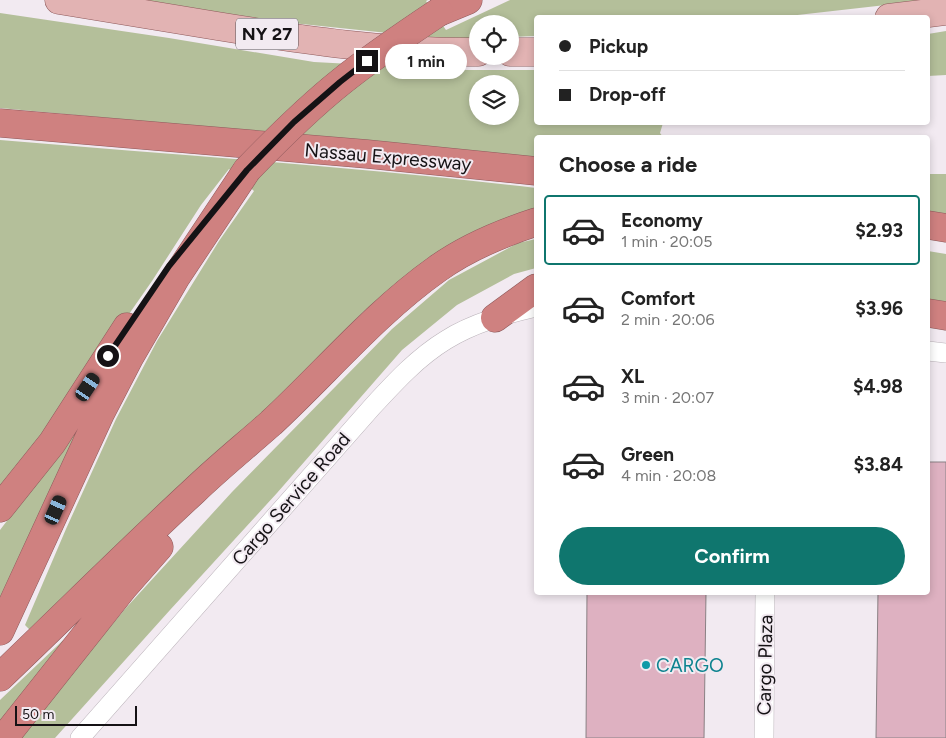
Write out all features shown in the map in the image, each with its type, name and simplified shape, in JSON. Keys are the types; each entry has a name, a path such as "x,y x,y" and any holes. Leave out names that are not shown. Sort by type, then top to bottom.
{"highway":[{"path":"0,508 52,443 169,266 247,170 294,122 367,61 450,6 468,0"},
{"name":"Nassau Expressway","path":"0,123 367,154 534,171"},
{"path":"0,631 101,412 129,358 176,277 247,170"},
{"path":"0,677 194,490 271,423 382,314 416,284 460,255 496,237 534,223"},
{"path":"930,225 946,228"},
{"path":"495,318 534,289"},
{"path":"930,313 946,316"},
{"path":"4,738 123,588 271,423"}],"main road":[{"name":"NY 27","path":"59,0 322,41 410,50 469,52"},
{"path":"914,15 946,11"},
{"path":"519,52 534,52"}],"street":[{"name":"Cargo Service Road","path":"80,738 388,389 424,355 447,339 495,318 534,308"},
{"path":"930,351 946,353"},
{"name":"Cargo Plaza","path":"764,738 765,595"}],"green space":[{"path":"130,0 428,0 426,1 446,30 469,19 469,38 445,39 234,17"},
{"path":"510,0 930,0 798,15 534,15 534,36 519,37 519,15 478,15"},
{"path":"0,13 314,62 463,70 534,70 534,125 662,125 660,133 662,135 534,135 534,162 260,132 0,108"},
{"path":"946,31 946,75 930,76 930,34"},
{"path":"0,140 335,168 534,188 534,213 436,255 363,312 258,418 31,631 25,625 116,419 157,341 219,241 254,191 229,169 201,205 152,281 81,383 0,494"},
{"path":"930,174 946,174 946,217 930,214"},
{"path":"534,239 534,269 514,274 457,305 402,350 277,493 55,738 20,738 125,609 232,492 392,329 449,280 518,243"},
{"path":"930,251 946,254 946,303 930,301"},
{"path":"77,429 84,434 0,615 0,530"},
{"path":"76,628 0,731 0,700"}],"building":[{"path":"930,462 946,462 946,738 876,738 878,595 930,595"},
{"name":"CARGO","path":"587,595 706,595 704,738 586,738"}],"place":[{"name":"CARGO","path":"646,665"}],"route":[{"path":"108,356 169,266 247,170 316,102 367,61"}]}
